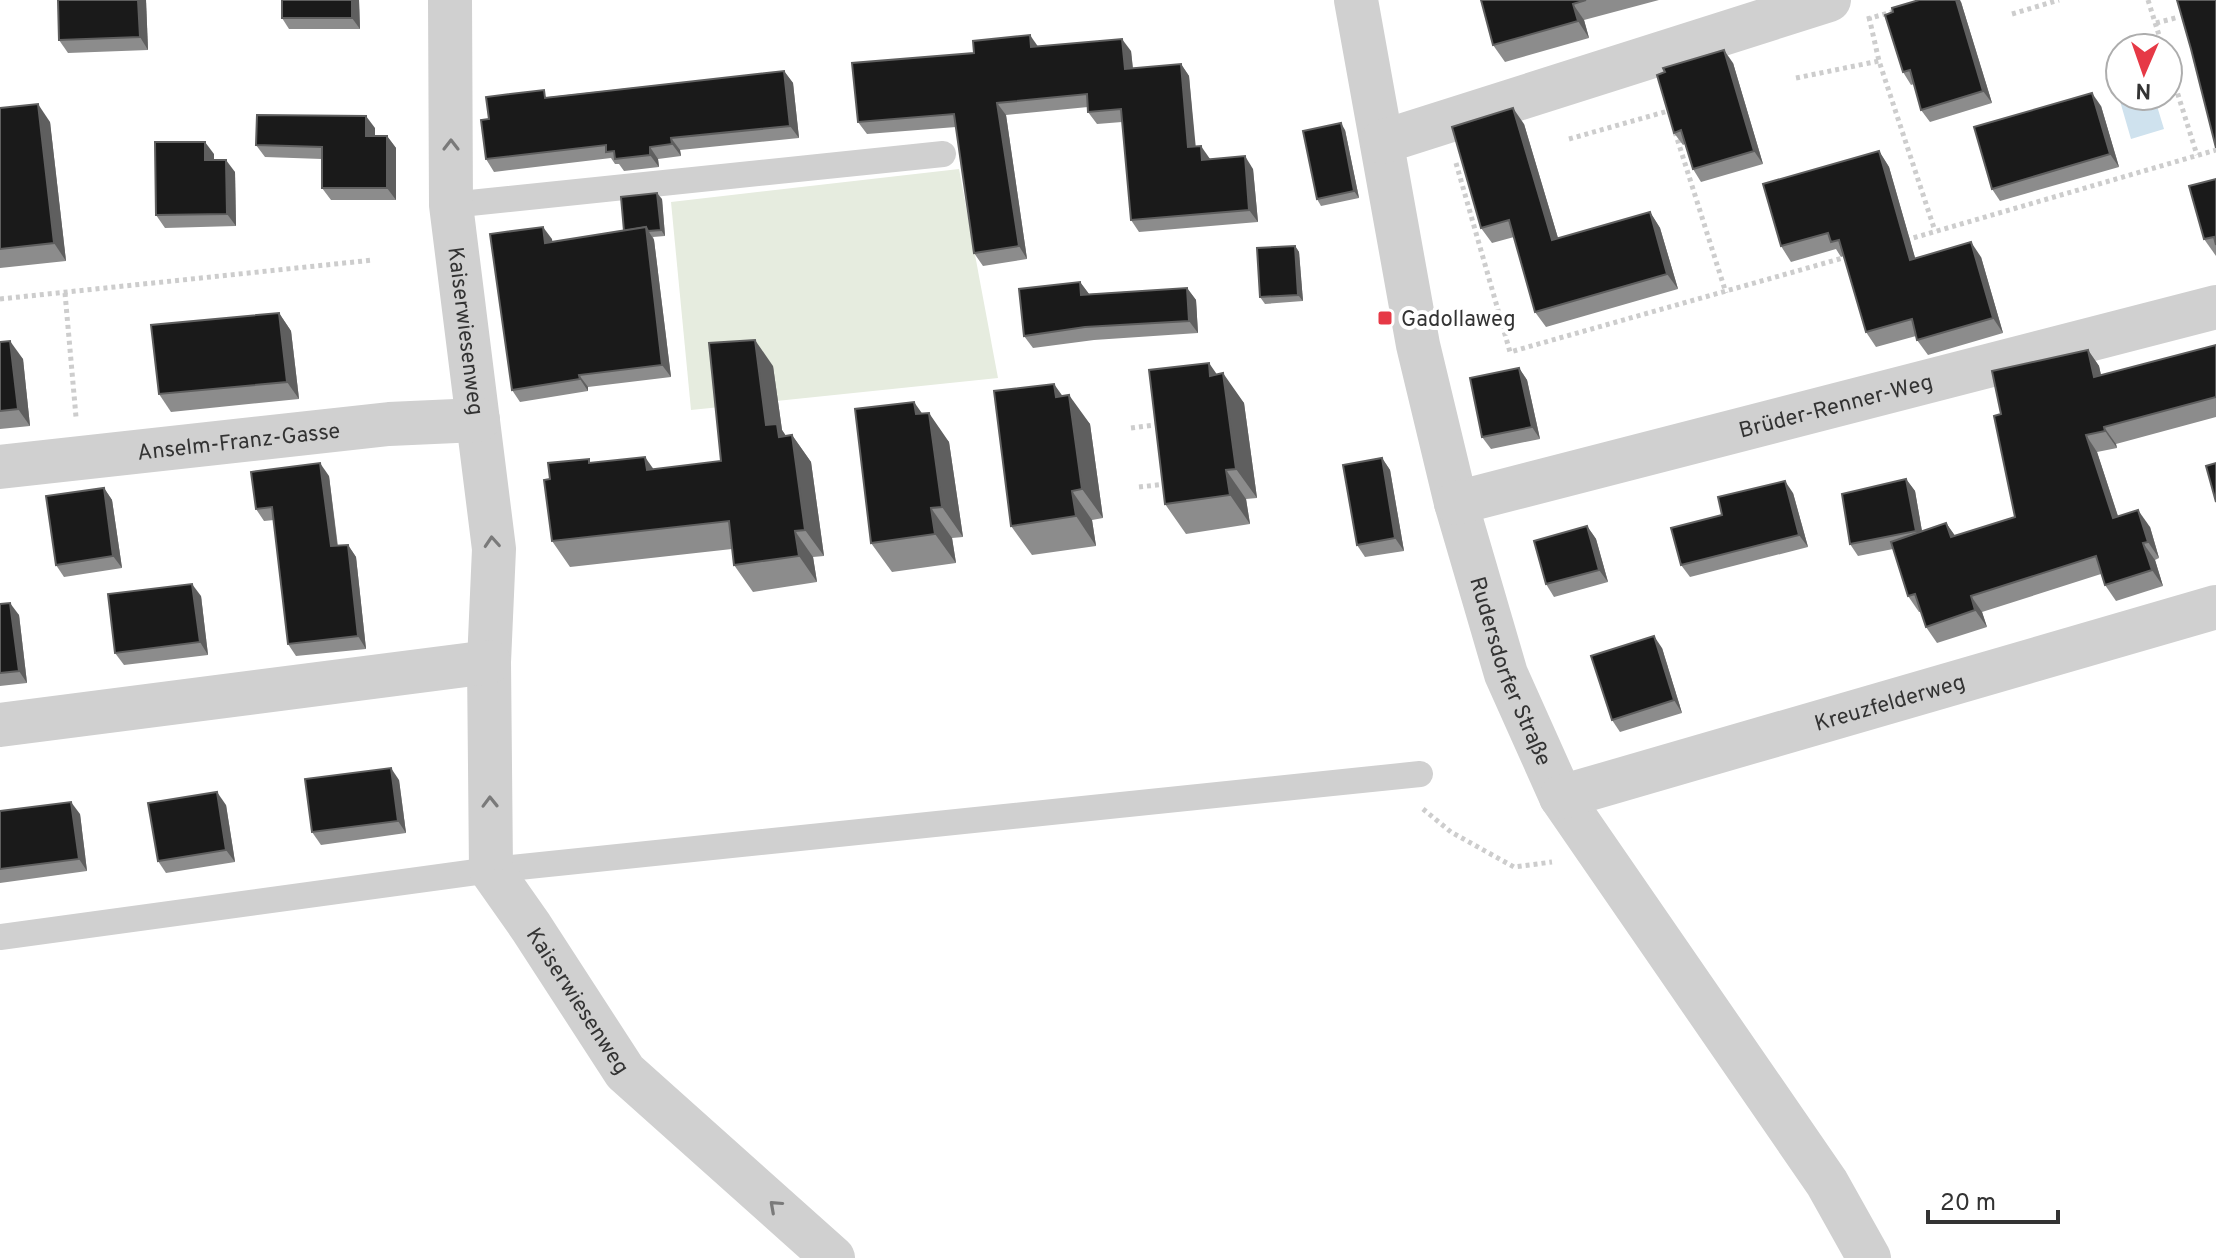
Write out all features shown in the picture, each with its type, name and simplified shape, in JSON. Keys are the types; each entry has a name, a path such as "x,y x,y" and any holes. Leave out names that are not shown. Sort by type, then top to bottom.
{"street":[{"name":"Kaiserwiesenweg","path":"450,0 451,205 494,549 489,662 491,870 625,1072 833,1258"},
{"name":"Rudersdorfer Straße","path":"1356,0 1418,345 1456,503 1506,674 1561,797 1827,1183 1869,1258"},
{"path":"1382,142 1653,54 1848,5"},
{"name":"Brüder-Renner-Weg","path":"1456,503 2216,307"},
{"name":"Anselm-Franz-Gasse","path":"0,467 389,424 478,420"},
{"name":"Kreuzfelderweg","path":"1561,797 2216,607"},
{"path":"0,725 489,662"}],"lane":[{"path":"451,205 943,154"},
{"path":"0,937 491,870 1420,774"}],"path":[{"path":"2012,14 2059,0"},
{"path":"2148,0 2159,32"},
{"path":"1848,5 1879,61 1935,231"},
{"path":"2156,23 2179,17"},
{"path":"1653,54 1726,293"},
{"path":"1796,78 1879,61"},
{"path":"1569,139 1668,111"},
{"path":"2183,112 2197,155"},
{"path":"1444,122 1510,352 1861,253"},
{"path":"1905,240 2216,150"},
{"path":"0,299 373,260"},
{"path":"65,293 80,458"},
{"path":"1131,428 1172,422"},
{"path":"1139,487 1180,482"},
{"path":"1386,778 1451,832 1514,867 1560,861 1594,846"}],"shaded area":[{"path":"959,169 998,378 691,410 671,202"}],"water":[{"path":"2123,112 2159,112 2164,129 2131,139"}],"building":[{"path":"58,0 138,0 140,37 59,40"},
{"path":"282,0 352,0 352,18 282,18"},
{"path":"1481,0 1586,0 1573,4 1578,21 1493,45"},
{"path":"1919,0 1956,0 1983,91 1921,110 1910,70 1903,72 1885,15 1893,12 1892,8"},
{"path":"2177,0 2216,0 2216,148 2191,49"},
{"path":"1030,35 1031,47 1122,39 1125,69 1181,64 1188,147 1201,146 1202,160 1245,156 1249,210 1131,220 1121,109 1088,112 1087,94 997,103 1019,246 974,253 954,114 858,122 852,63 974,53 973,41"},
{"path":"1724,50 1754,151 1693,169 1681,130 1674,133 1657,75 1665,72 1663,68"},
{"path":"784,71 790,126 671,138 672,144 650,147 650,155 615,159 614,151 606,152 606,145 486,159 481,120 489,119 486,97 544,90 545,98"},
{"path":"2092,93 2110,154 1992,189 1974,127"},
{"path":"38,104 54,243 0,249 0,108"},
{"path":"1513,108 1552,240 1650,212 1667,274 1535,312 1509,220 1481,228 1452,127"},
{"path":"257,115 366,116 366,136 387,136 387,188 322,188 322,147 256,145"},
{"path":"1341,123 1354,191 1317,199 1303,131"},
{"path":"155,142 205,142 205,160 226,160 227,214 156,215"},
{"path":"1879,151 1910,260 1971,242 1993,318 1917,340 1912,319 1866,332 1839,240 1831,242 1828,233 1781,246 1763,184"},
{"path":"2216,179 2216,245 2214,237 2204,239 2189,186"},
{"path":"657,193 661,230 648,231 646,227 624,231 621,197"},
{"path":"543,227 545,243 646,227 662,365 579,375 580,379 512,390 490,234"},
{"path":"1295,246 1298,295 1260,297 1257,248"},
{"path":"1080,282 1081,295 1187,288 1189,321 1085,327 1024,336 1019,289"},
{"path":"279,313 287,382 159,394 151,325"},
{"path":"755,340 766,425 777,424 779,437 792,435 805,530 795,531 799,556 734,565 729,521 552,541 544,480 550,479 548,463 589,459 589,463 645,457 647,470 721,461 709,343"},
{"path":"10,341 18,409 0,411 0,342"},
{"path":"2216,345 2216,397 2104,427 2105,431 2086,435 2113,518 2138,510 2148,542 2143,543 2152,570 2105,585 2096,556 1971,596 1975,610 1926,627 1915,594 1908,596 1891,542 1946,523 1951,537 2015,517 1994,416 2001,414 1992,371 2088,350 2094,377"},
{"path":"1209,363 1210,376 1223,373 1236,469 1226,470 1230,495 1165,504 1149,370"},
{"path":"1519,368 1532,427 1482,437 1470,378"},
{"path":"1054,384 1056,397 1069,395 1082,489 1072,491 1076,516 1011,526 994,391"},
{"path":"914,402 916,414 929,413 942,507 931,508 935,534 871,543 855,409"},
{"path":"1382,458 1395,538 1357,545 1343,465"},
{"path":"320,463 331,546 348,545 358,636 288,644 272,507 256,509 251,472"},
{"path":"2216,463 2216,502 2206,466"},
{"path":"1906,479 1916,531 1850,544 1842,494"},
{"path":"1785,481 1799,535 1681,565 1671,528 1722,515 1718,497"},
{"path":"104,488 113,556 56,565 46,496"},
{"path":"1587,526 1599,570 1546,584 1534,541"},
{"path":"192,584 200,642 115,653 108,594"},
{"path":"10,603 19,671 0,673 0,604"},
{"path":"1654,636 1674,700 1612,720 1591,656"},
{"path":"391,768 398,821 312,832 305,779"},
{"path":"217,792 226,850 158,861 148,803"},
{"path":"71,802 79,859 0,869 0,811"}],"place":[{"name":"Gadollaweg","path":"1385,318"}]}
